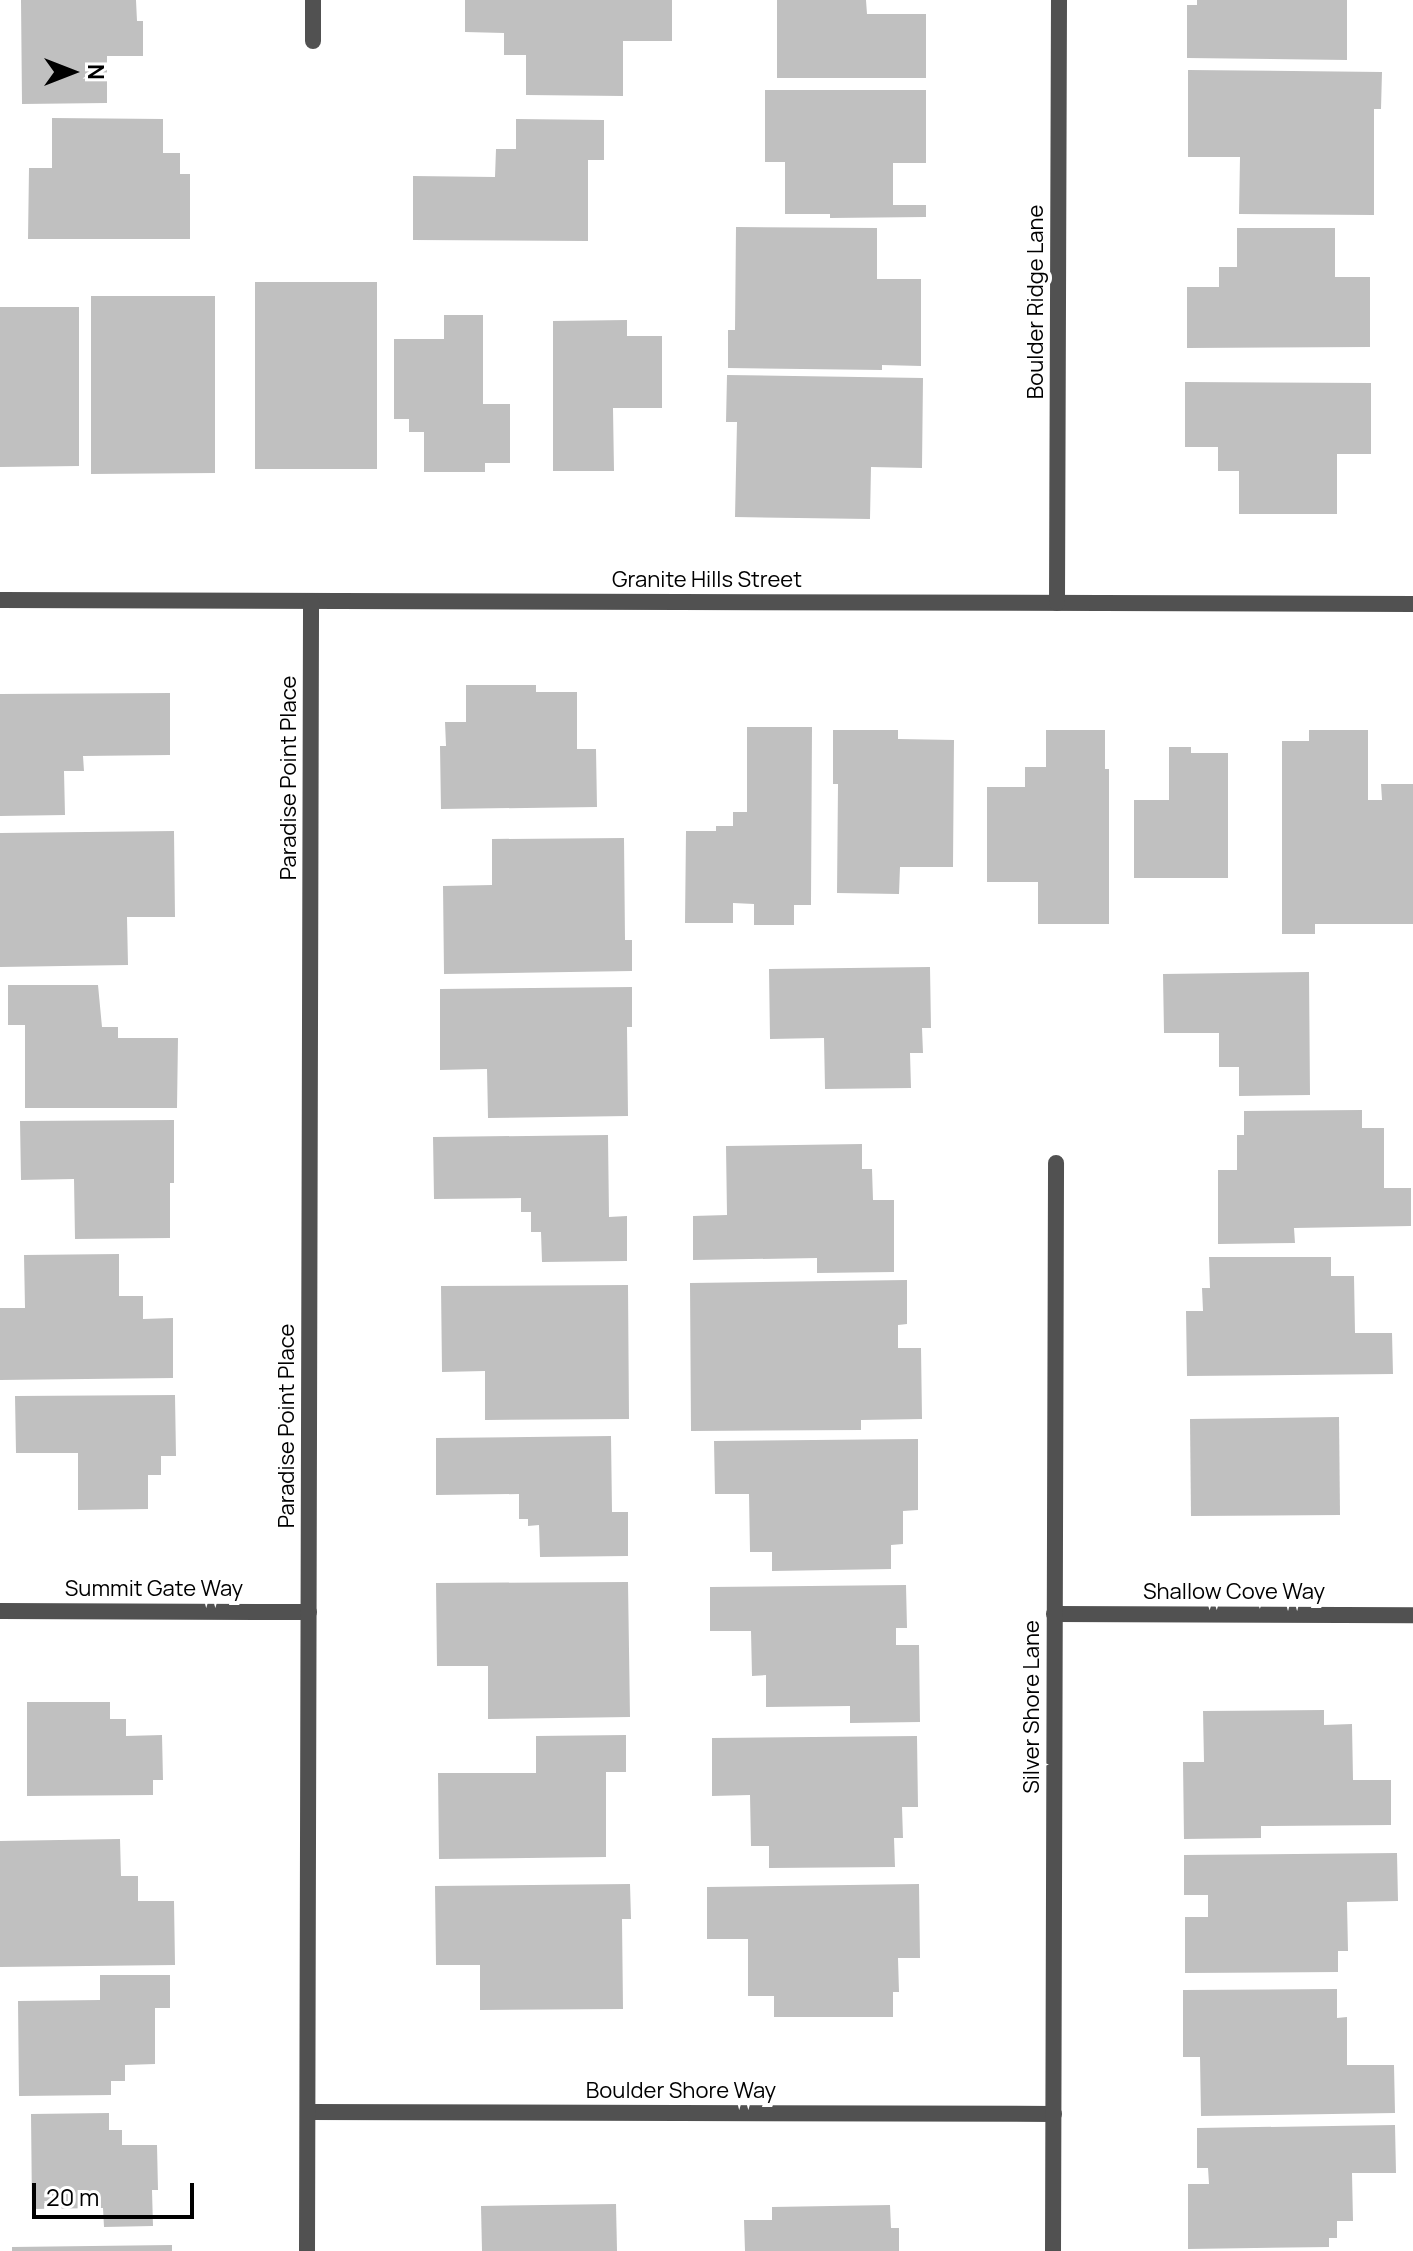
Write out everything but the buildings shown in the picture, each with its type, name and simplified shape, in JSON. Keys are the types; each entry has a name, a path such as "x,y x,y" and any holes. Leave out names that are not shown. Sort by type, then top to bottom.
{"street":[{"path":"313,0 313,41"},
{"name":"Boulder Ridge Lane","path":"1057,603 1059,0"},
{"name":"Granite Hills Street","path":"0,600 1413,604"},
{"name":"Paradise Point Place","path":"307,2251 311,601"},
{"name":"Silver Shore Lane","path":"1053,2251 1056,1163"},
{"name":"Summit Gate Way","path":"0,1611 309,1612"},
{"name":"Shallow Cove Way","path":"1054,1614 1413,1615"},
{"name":"Boulder Shore Way","path":"308,2112 1054,2114"}]}
